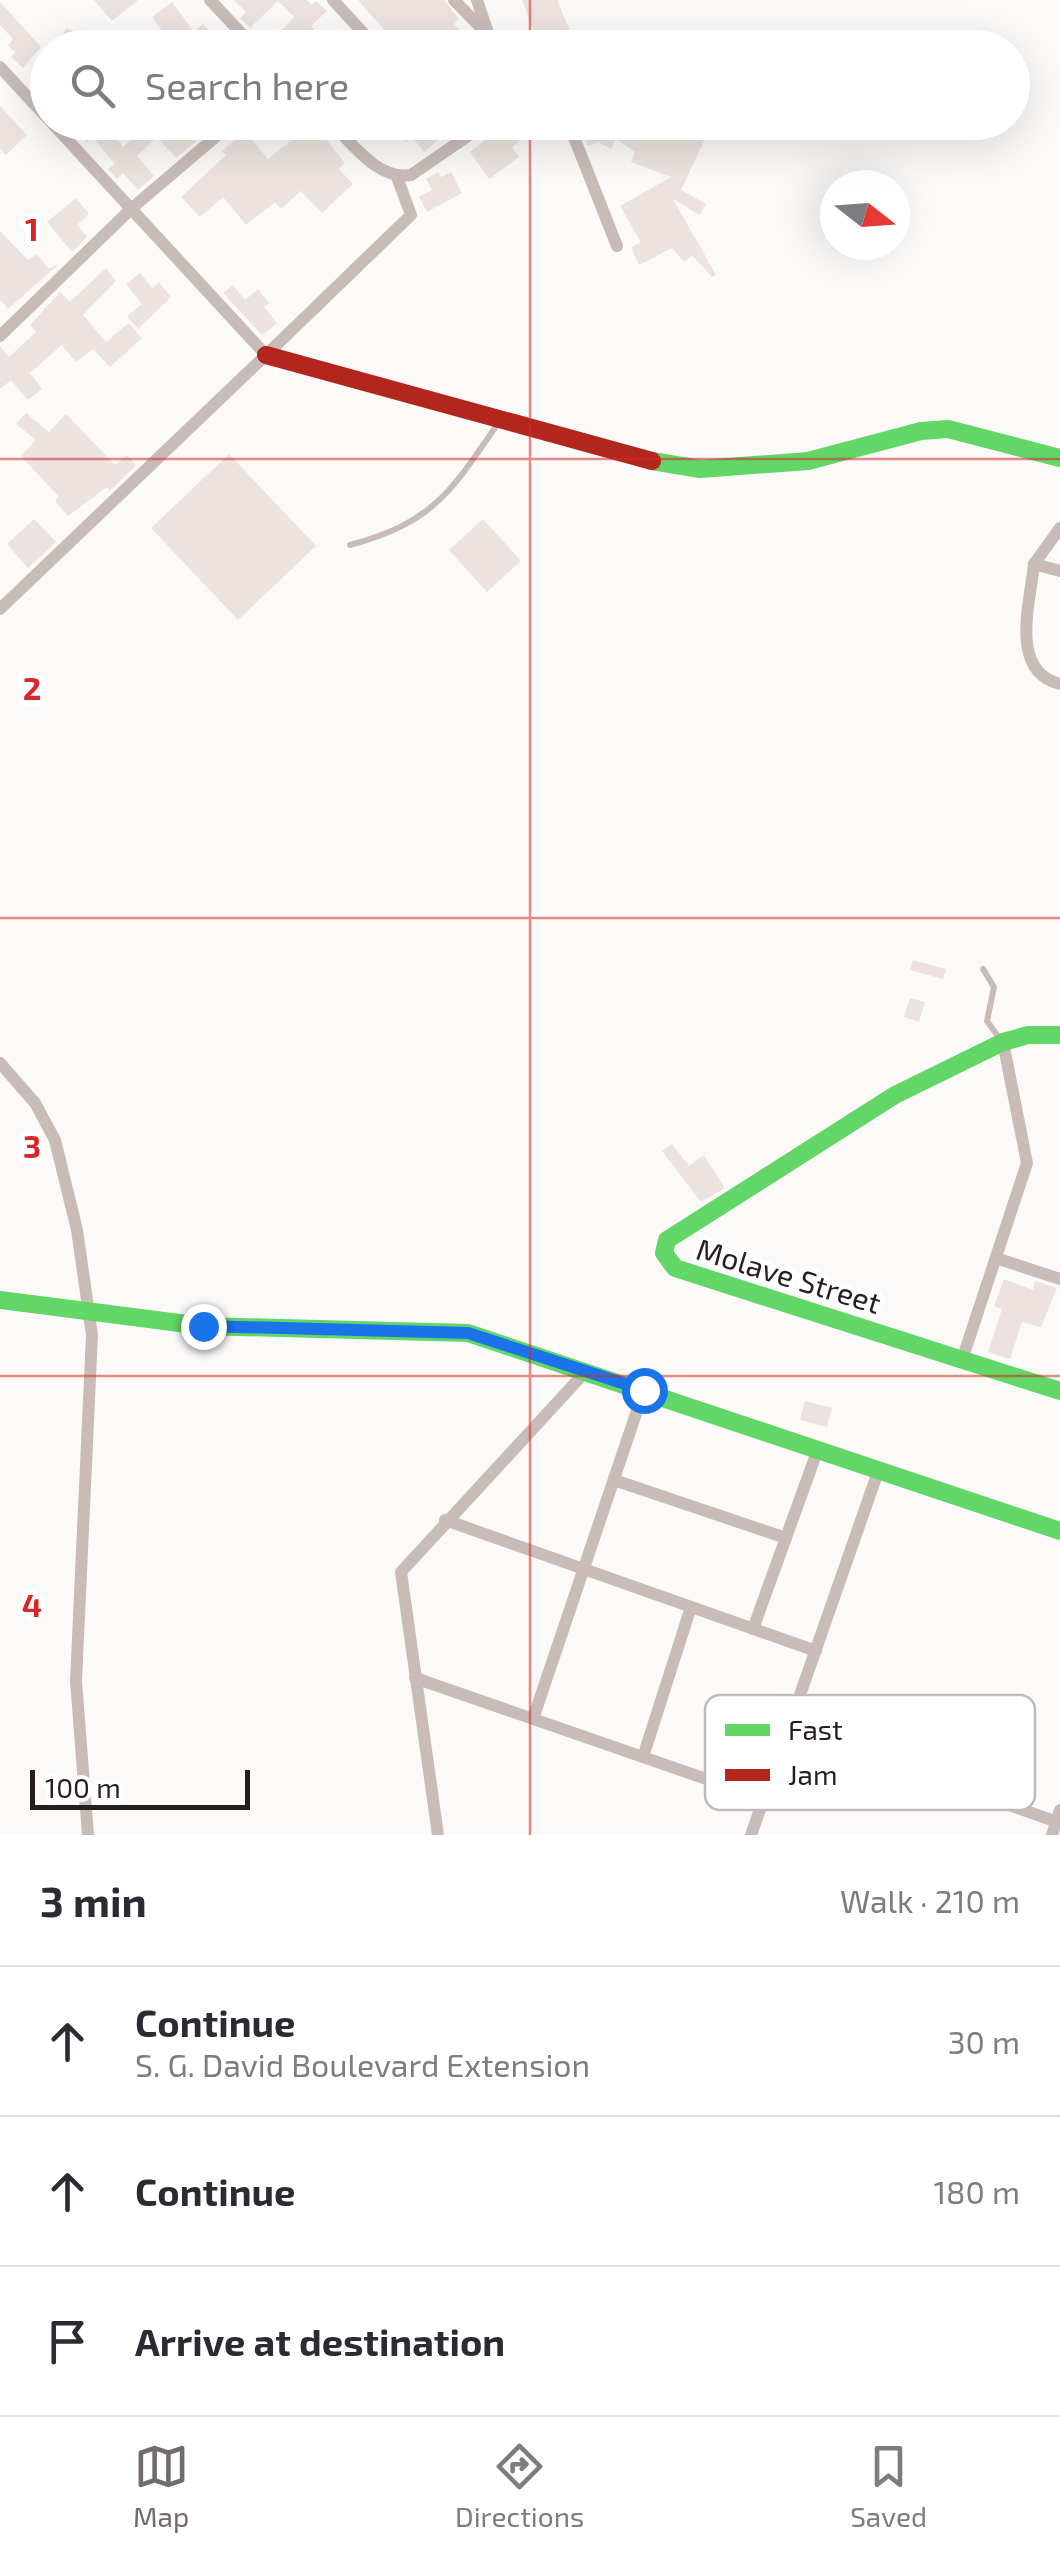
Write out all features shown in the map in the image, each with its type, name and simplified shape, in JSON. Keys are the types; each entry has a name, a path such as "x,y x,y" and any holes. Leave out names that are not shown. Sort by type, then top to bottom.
{"street":[{"path":"210,0 238,30"},
{"path":"333,0 360,30"},
{"path":"454,0 481,30"},
{"path":"477,0 488,30"},
{"path":"0,67 30,99"},
{"path":"67,140 266,355 666,465 700,469 808,462 921,431 948,429 1060,458"},
{"path":"0,336 132,210 212,140"},
{"path":"348,140 377,168 397,177 411,175 458,140"},
{"path":"575,140 617,246"},
{"path":"0,609 411,216 408,198 397,177"},
{"path":"1060,528 1034,564 1026,642 1030,663 1044,680 1060,684"},
{"path":"1034,564 1060,572"},
{"path":"964,1357 1027,1163 1003,1042 1028,1035 1060,1034"},
{"name":"Molave Street","path":"1003,1042 896,1095 664,1246 667,1260 676,1268 964,1357 1060,1391"},
{"path":"0,1063 36,1103 55,1140 69,1188 90,1314 94,1360 76,1681 88,1835"},
{"path":"996,1258 1060,1279"},
{"path":"0,1300 220,1327 468,1333 1060,1530"},
{"path":"438,1835 401,1572 588,1370"},
{"path":"533,1719 644,1390"},
{"path":"753,1629 818,1449"},
{"path":"801,1695 879,1469"},
{"path":"614,1480 786,1538"},
{"path":"446,1520 816,1651"},
{"path":"642,1757 691,1607"},
{"path":"415,1678 705,1779"},
{"path":"751,1835 760,1810"},
{"path":"1020,1810 1057,1823"}],"lane":[{"path":"350,545 384,536 427,514 449,494 502,417"},
{"path":"983,970 994,987 986,1021 1003,1042"}],"building":[{"path":"94,0 138,0 112,21"},
{"path":"234,0 307,0 312,5 316,1 327,11 311,26 315,30 282,30 294,17 278,1 250,28 240,18 246,12"},
{"path":"358,0 444,0 459,19 454,24 459,30 384,30"},
{"path":"522,0 557,0 570,30 533,30"},
{"path":"0,2 30,35 30,60 23,68 11,57 15,52 8,46 13,39 0,25"},
{"path":"172,2 193,30 162,30 152,17"},
{"path":"0,106 27,135 6,155 0,149"},
{"path":"95,140 118,140 123,147 130,140 154,140 137,156 154,176 138,190 123,173 117,179 108,169 115,164"},
{"path":"160,140 197,140 176,158"},
{"path":"235,140 252,140 268,159 289,140 326,140 345,163 339,169 353,184 322,213 301,191 281,209 275,202 246,225 223,197 200,217 181,197 226,155 222,151"},
{"path":"414,140 438,140 424,152"},
{"path":"485,140 521,140 512,147 519,157 489,179 470,152"},
{"path":"586,140 616,140 611,149 598,142 588,146"},
{"path":"617,140 704,140 681,190 706,204 700,215 673,199 716,275 712,277 692,255 684,262 672,248 639,265 631,247 641,242 620,206 671,177 631,162 635,152"},
{"path":"438,172 441,177 451,172 462,193 427,212 419,197 432,190 426,179"},
{"path":"76,198 89,214 77,225 87,237 72,252 47,222"},
{"path":"0,231 28,260 37,254 49,269 60,263 8,309 0,299"},
{"path":"106,268 116,281 83,315 106,342 129,323 142,338 110,367 93,349 76,362 62,345 30,373 42,389 28,400 11,380 0,389 0,346 9,357 36,332 30,325 60,292 70,302"},
{"path":"140,273 152,288 159,282 171,297 138,329 127,316 142,304 126,284"},
{"path":"233,285 245,300 258,289 269,303 264,307 277,323 262,335 223,293"},
{"path":"26,413 49,432 66,414 115,465 127,455 136,465 110,491 107,487 68,516 55,501 59,497 21,456 36,440 16,424"},
{"path":"229,454 316,546 238,620 151,528"},
{"path":"34,519 56,542 28,568 7,544"},
{"path":"483,519 521,561 487,592 449,550"},
{"path":"913,960 946,969 943,979 910,970"},
{"path":"910,998 925,1002 919,1022 904,1017"},
{"path":"672,1144 689,1166 704,1155 725,1188 701,1202 662,1151"},
{"path":"1004,1279 1033,1290 1035,1281 1057,1288 1041,1327 1022,1322 1010,1359 988,1352 1002,1309 994,1306"},
{"path":"805,1401 832,1408 827,1427 800,1420"}],"traffic: fast":[{"path":"652,461 700,469 808,461 921,431 948,429 1060,458"},
{"path":"1060,1035 1028,1035 1003,1042 895,1095 667,1240 664,1253 675,1268 1060,1391"},
{"path":"0,1300 203,1326 468,1333 1060,1531"}],"traffic: jam":[{"path":"266,355 652,461"}],"route":[{"path":"203,1326 344,1333 404,1329 468,1333 644,1390"}]}
